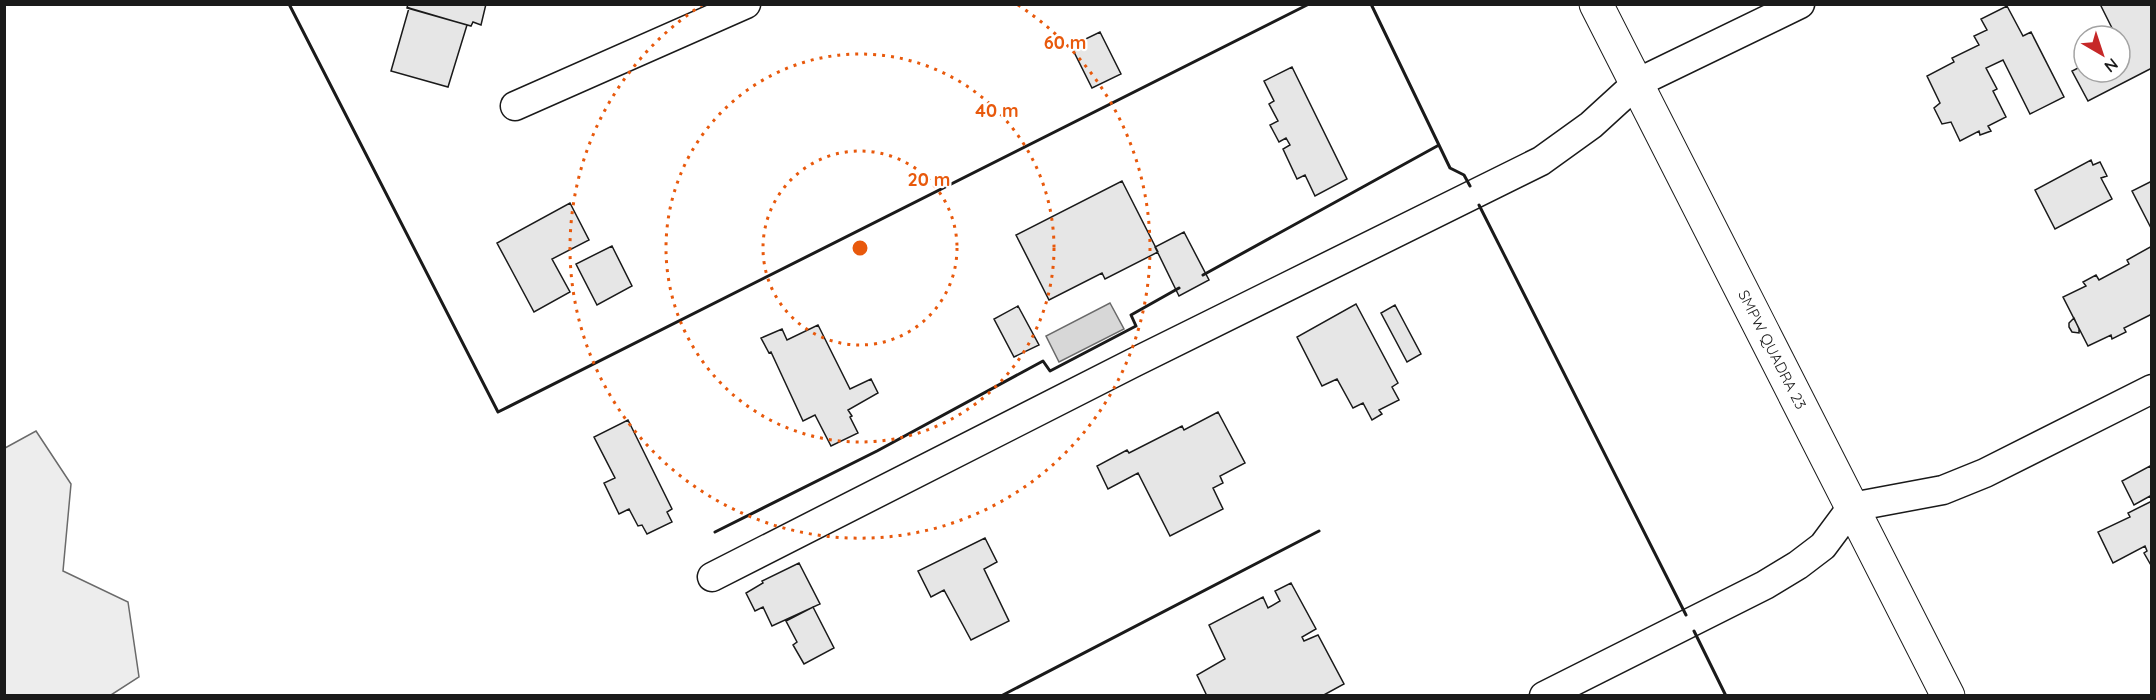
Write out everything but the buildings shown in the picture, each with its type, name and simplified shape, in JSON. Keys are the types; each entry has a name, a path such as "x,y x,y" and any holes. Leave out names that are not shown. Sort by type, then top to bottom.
{"street":[{"path":"515,106 746,4"},
{"name":"SMPW QUADRA 23","path":"1596,4 1948,696"},
{"path":"712,577 1133,363 1541,161 1591,125 1637,83 1800,4"},
{"path":"1544,696 1765,585 1798,566 1823,546 1852,507 1943,490 1985,472 2151,389"}],"shaded area":[{"path":"1110,303 1124,329 1059,362 1046,336"},
{"path":"36,431 71,484 63,571 128,602 139,677 111,695 5,695 5,448"}],"wall":[{"path":"289,4 498,412 1309,4"},
{"path":"1371,4 1450,168 1464,175 1470,186"},
{"path":"1203,275 1439,145"},
{"path":"1479,205 1686,615"},
{"path":"715,532 877,451 1043,361 1050,371 1136,326 1131,315 1179,288"},
{"path":"1001,696 1319,531"},
{"path":"1694,631 1726,696"}]}
